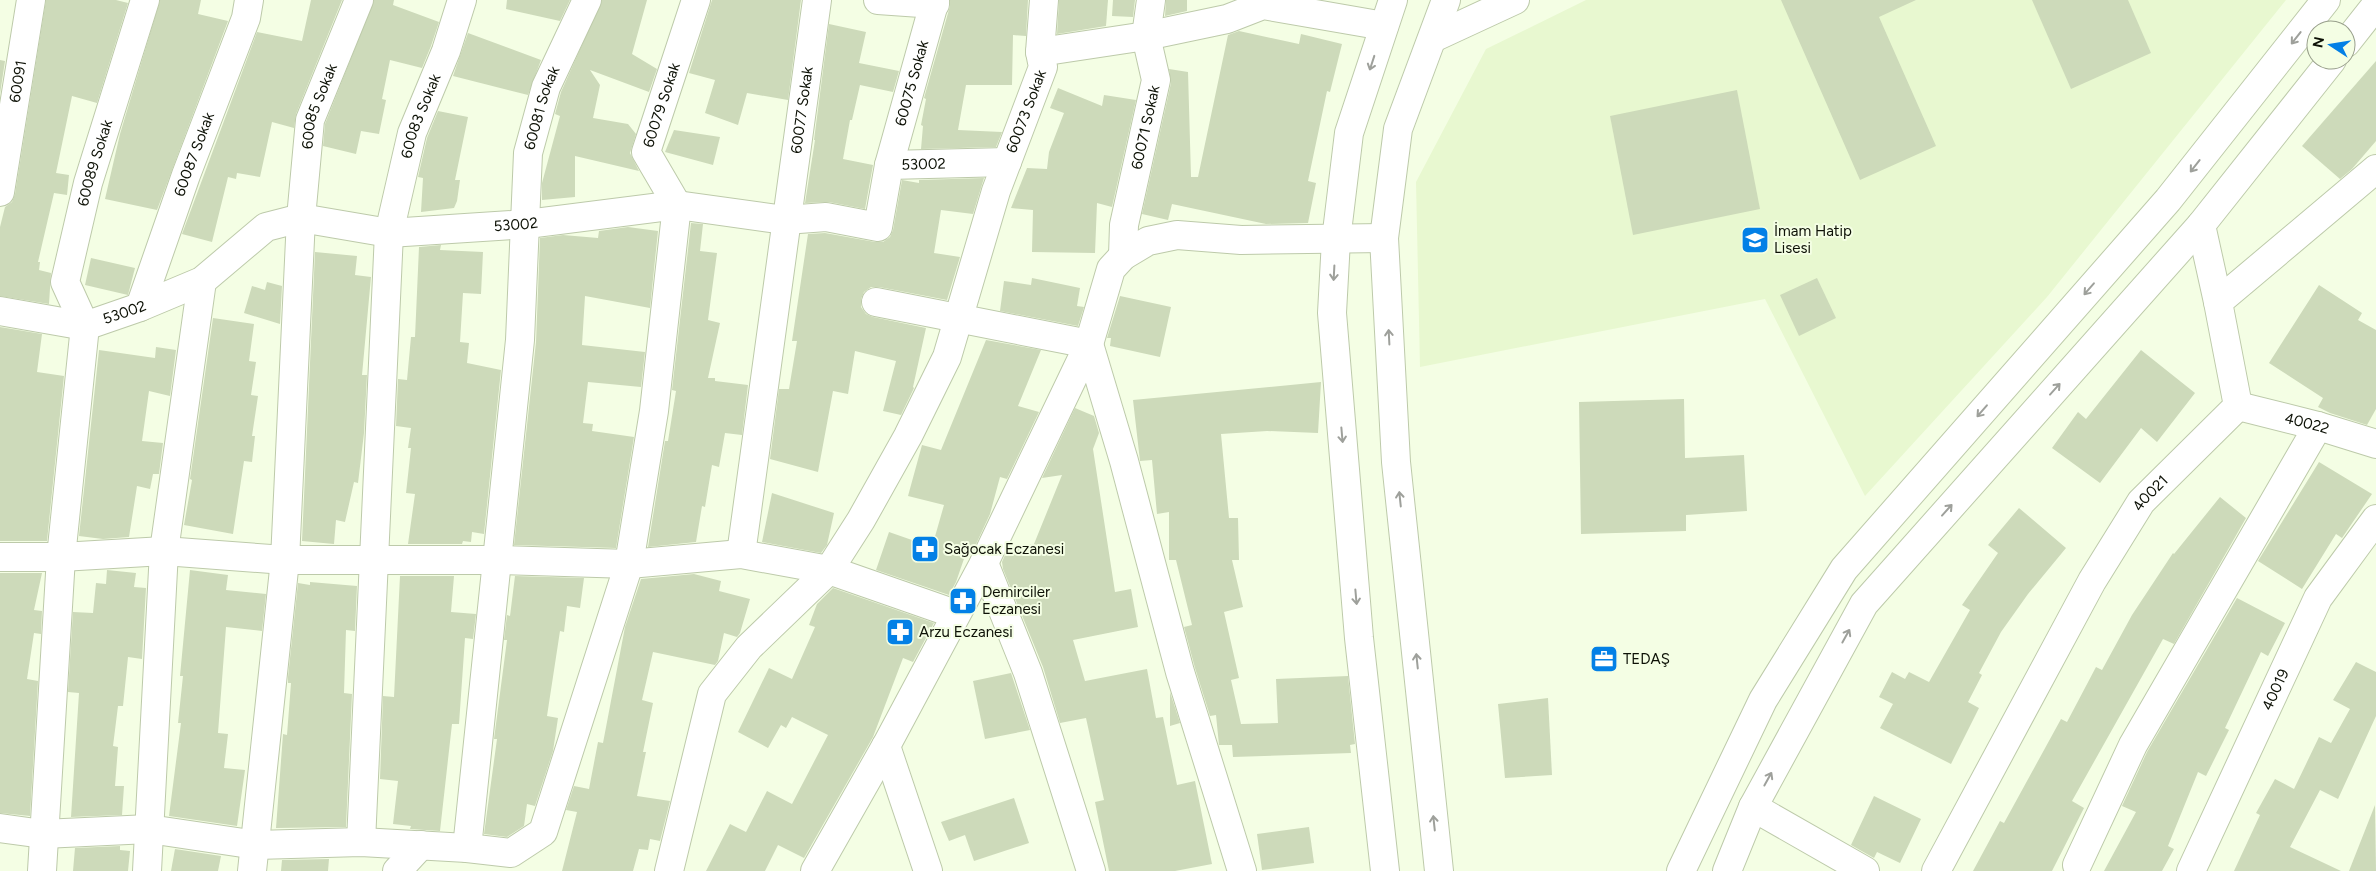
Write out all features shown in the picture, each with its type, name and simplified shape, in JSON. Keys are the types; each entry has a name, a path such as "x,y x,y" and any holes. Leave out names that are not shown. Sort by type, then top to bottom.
{"street":[{"name":"60091","path":"0,192 31,0"},
{"name":"60089 Sokak","path":"85,326 66,282 88,183 145,0"},
{"name":"60087 Sokak","path":"140,308 186,175 246,18 249,0"},
{"name":"60085 Sokak","path":"252,871 284,560 300,218 310,120 358,0"},
{"name":"60083 Sokak","path":"361,842 389,233 412,133 446,51 462,0"},
{"name":"60081 Sokak","path":"467,848 520,340 527,224 528,153 546,87 587,0"},
{"name":"60079 Sokak","path":"677,205 646,152 696,0"},
{"name":"60077 Sokak","path":"741,554 817,0"},
{"path":"878,0 935,2"},
{"name":"60073 Sokak","path":"669,871 712,694 749,647 829,570 861,520 908,436 947,357 1007,162 1043,67 1040,52 1044,0"},
{"name":"60071 Sokak","path":"1123,256 1124,225 1156,80 1146,36 1151,0"},
{"path":"1385,871 1359,638 1333,323 1336,240 1348,133 1394,0"},
{"path":"1439,871 1396,462 1384,238 1398,129 1446,0"},
{"path":"1433,38 1515,0"},
{"path":"1681,871 1763,700 1844,569 2168,200 2326,0"},
{"name":"60075 Sokak","path":"889,165 935,2"},
{"path":"2356,30 2376,5"},
{"path":"1040,52 1146,36 1230,9 1263,6 1384,26"},
{"path":"1726,871 1753,807 1864,604 2200,225 2324,70"},
{"name":"53002","path":"0,310 85,326 140,308 202,280 266,227 300,218 389,233 527,224 677,205 786,220 826,218 878,228 889,165 1007,162"},
{"path":"2218,302 2376,169"},
{"path":"0,828 43,834 149,829 256,845 361,842 467,848 505,862 543,832 629,564 654,411 677,205"},
{"path":"2200,225 2218,302 2238,406"},
{"path":"815,871 886,746 984,563 1089,344 1111,269 1123,256 1148,240 1177,235 1241,240 1384,238"},
{"path":"148,871 164,551 202,280"},
{"path":"876,302 1089,344"},
{"path":"42,871 61,558 85,326"},
{"path":"1089,344 1126,471 1180,672 1242,871"},
{"name":"40022","path":"2238,406 2318,426 2376,444"},
{"name":"40021","path":"1936,871 2092,581 2141,502 2238,406"},
{"path":"2077,865 2133,745 2318,426"},
{"name":"40019","path":"2192,871 2318,598 2376,519"},
{"path":"0,557 61,558 164,551 284,560 498,560 629,564 741,554 829,570 955,614"},
{"path":"984,563 1028,673 1091,871"},
{"path":"886,746 928,871"},
{"path":"1753,807 1865,871"},
{"path":"397,871 421,845"}],"shaded area":[{"name":"İmam Hatip Lisesi","path":"1586,0 2286,0 2047,297 1865,496 1765,299 1420,367 1416,182 1486,49"}],"building":[{"path":"46,0 116,0 128,3 97,103 72,96 56,173 69,175 67,195 54,193 38,262 40,262 39,270 51,273 49,304 0,296 0,227 5,207 12,202 15,194"},
{"path":"160,0 201,0 198,14 228,21 157,210 105,199 120,134"},
{"path":"311,0 342,0 296,114 294,128 272,122 260,177 237,173 236,179 228,177 212,242 182,234 257,32 302,41"},
{"path":"374,0 394,0 393,5 439,22 422,68 390,60 382,99 386,100 379,134 361,131 356,154 323,146 325,124"},
{"path":"507,0 570,0 560,21 506,9"},
{"path":"602,0 647,0 632,54 657,69 649,92 590,70 600,85 593,118 628,124 636,134 630,153 639,171 575,156 575,197 542,200 542,183 560,116 555,114 561,92"},
{"path":"712,0 801,0 788,100 747,93 738,125 705,113 715,80 689,73"},
{"path":"950,0 1028,0 1026,36 1013,35 1012,85 966,85 958,130 1002,132 996,147 921,149 923,126 921,125 926,99 924,98 950,6"},
{"path":"1059,0 1108,0 1106,26 1057,34"},
{"path":"1113,0 1135,0 1133,17 1112,16"},
{"path":"1166,0 1187,0 1187,11 1165,16"},
{"path":"1781,0 1916,0 1879,17 1936,146 1860,180"},
{"path":"2032,0 2128,0 2151,53 2071,89"},
{"path":"829,24 866,32 859,63 899,71 893,92 860,85 852,120 850,120 843,159 873,165 865,209 829,202 805,203 815,140"},
{"path":"1239,31 1299,44 1301,34 1342,44 1330,92 1327,91 1308,181 1316,183 1308,223 1266,224 1172,204 1168,220 1142,214 1171,83 1169,69 1188,72 1191,177 1198,177 1228,35"},
{"path":"468,33 541,60 528,95 453,76"},
{"path":"0,60 5,61 0,94"},
{"path":"2376,61 2376,141 2352,169 2340,179 2302,146"},
{"path":"1058,88 1102,106 1104,95 1136,100 1112,207 1097,203 1095,253 1032,252 1033,210 1011,208 1027,168 1047,169 1049,152 1064,113 1050,108"},
{"path":"1737,90 1760,209 1633,235 1610,116"},
{"path":"438,111 468,117 455,180 460,180 457,201 454,208 421,212 423,178 418,177 427,138"},
{"path":"674,130 720,137 713,165 665,152"},
{"path":"984,178 973,214 941,210 934,253 960,257 947,300 879,287 871,287 864,292 861,299 861,307 866,314 926,328 914,388 901,415 883,411 896,361 855,351 848,394 833,391 818,472 770,459 779,389 789,389 797,341 792,341 808,234 825,233 883,242 890,237 893,230 902,180 919,183 919,180"},
{"path":"691,223 703,224 700,251 717,253 708,320 720,323 708,378 715,378 715,381 748,385 742,435 725,433 719,467 712,465 705,507 702,506 696,542 648,547 665,441 668,441 676,391 672,390"},
{"path":"628,227 658,231 650,308 585,296 582,345 645,352 641,387 588,382 583,423 593,424 592,431 634,437 616,548 514,545 536,342 540,238 563,235 598,238 599,231"},
{"path":"441,245 440,250 483,252 481,294 463,293 460,342 469,343 467,363 501,370 484,534 472,532 471,542 463,541 462,544 408,544 415,494 406,493 411,448 408,448 411,428 396,426 398,379 407,380 411,337 415,337 419,247"},
{"path":"315,252 357,256 355,275 371,277 362,375 367,375 364,433 358,483 354,482 345,522 336,520 334,544 302,541"},
{"path":"91,258 135,268 128,295 85,285"},
{"path":"1032,278 1080,288 1077,306 1084,307 1078,326 1000,311 1004,281 1031,285"},
{"path":"1817,278 1836,318 1799,336 1780,295"},
{"path":"267,282 282,286 280,324 244,313 252,286 265,290"},
{"path":"2319,285 2362,313 2358,320 2376,330 2376,409 2367,425 2318,407 2323,398 2269,363"},
{"path":"1120,296 1171,307 1160,357 1110,346 1111,338 1107,338"},
{"path":"213,318 254,324 249,361 256,362 251,395 258,396 252,436 255,436 252,462 244,461 233,534 184,525 192,480 190,479"},
{"path":"0,327 42,334 37,372 64,376 47,541 0,541"},
{"path":"986,340 1041,350 1018,406 1039,412 1007,479 1000,477 990,514 971,555 966,553 956,582 949,595 876,570 889,532 932,547 944,505 908,496 922,445 941,450"},
{"path":"156,347 176,350 170,396 149,391 142,441 163,443 159,474 153,474 150,489 137,486 129,537 103,539 79,536 99,350 155,358"},
{"path":"2141,350 2195,393 2157,442 2141,428 2100,483 2052,448 2078,412 2086,419"},
{"path":"1321,382 1318,433 1267,431 1221,434 1229,518 1238,518 1239,560 1232,560 1243,607 1224,612 1239,678 1231,680 1241,724 1278,723 1276,679 1348,676 1355,744 1350,745 1351,753 1233,757 1232,745 1219,745 1216,715 1210,716 1195,668 1184,627 1192,625 1176,560 1169,560 1169,512 1157,514 1152,460 1140,461 1133,400"},
{"path":"1684,399 1685,458 1744,455 1747,511 1686,515 1686,531 1581,534 1579,402"},
{"path":"1075,408 1094,416 1099,433 1093,449 1115,592 1131,589 1138,627 1073,640 1085,681 1147,669 1156,718 1163,717 1177,785 1195,781 1212,864 1175,871 1109,871 1095,802 1104,800 1086,718 1060,723 1043,667 1003,569 1002,562 1008,548 1034,544 1062,475 1042,478"},
{"path":"2319,462 2372,494 2342,538 2336,534 2302,589 2258,561"},
{"path":"772,493 834,513 827,545 821,553 762,542"},
{"path":"2220,497 2246,518 2174,644 2163,639 2072,801 2084,808 2052,871 1973,871 2000,821 2004,823 2061,719 2067,722 2096,667 2102,670 2132,615 2173,553"},
{"path":"2019,508 2066,548 2028,594 2001,632 1979,673 1982,675 1968,702 1979,708 1951,764 1880,728 1893,704 1879,697 1892,672 1905,679 1909,672 1929,682 1970,610 1962,605 1998,553 1988,545"},
{"path":"107,570 136,573 134,587 146,588 142,659 128,657 123,706 118,706 113,746 118,747 115,786 124,786 122,815 71,817 79,693 68,692 73,612 93,613 96,583 106,584"},
{"path":"190,570 228,575 226,590 266,594 262,631 226,627 218,733 228,734 224,768 245,770 237,826 169,816 181,723 178,723 183,676 180,676"},
{"path":"0,573 42,573 34,610 42,611 41,634 34,633 27,679 38,681 30,816 0,813"},
{"path":"694,574 721,581 719,591 750,599 740,633 737,637 724,633 718,661 715,665 653,652 642,700 653,703 643,752 646,752 637,796 670,801 660,841 650,839 648,850 639,849 633,871 562,871 577,812 566,810 574,786 589,789 598,742 603,743 625,627 641,579"},
{"path":"400,576 454,576 451,612 476,614 473,639 465,638 459,724 452,724 440,831 410,829 411,826 393,824 398,781 380,779 383,696 394,697"},
{"path":"515,576 584,578 580,608 567,606 564,632 560,631 547,716 558,718 553,751 535,806 527,804 524,826 507,837 484,834 497,739 494,739 507,640 504,640 507,615 510,616"},
{"path":"310,582 357,586 355,631 346,630 344,693 352,694 346,827 276,828 283,734 287,735 291,683 288,683 288,677 298,583 310,585"},
{"path":"833,588 934,623 913,662 903,658 873,737 804,858 778,845 765,871 706,871 730,824 746,832 767,791 792,804 828,735 792,717 786,728 781,725 768,748 738,732 769,668 792,679 815,627 809,625 817,604"},
{"path":"2237,598 2285,623 2268,656 2261,652 2225,728 2229,730 2206,776 2198,772 2168,846 2174,849 2162,871 2104,871 2136,812 2122,806 2147,752"},
{"path":"2356,662 2376,672 2376,716 2338,799 2320,790 2290,847 2341,871 2234,871 2260,815 2256,813 2275,779 2294,789 2319,737 2331,743 2350,709 2333,700"},
{"path":"1011,673 1030,730 985,739 973,681"},
{"path":"1170,692 1180,723 1170,726"},
{"path":"1548,698 1552,775 1505,778 1498,704"},
{"path":"1874,796 1921,819 1900,863 1877,852 1874,858 1851,845"},
{"path":"1014,798 1029,843 974,861 965,835 949,841 941,822"},
{"path":"2375,805 2376,871 2349,871"},
{"path":"1309,827 1314,863 1262,870 1257,834"},
{"path":"120,846 120,850 130,851 128,871 73,871 75,848"},
{"path":"175,849 221,856 218,871 171,871"},
{"path":"329,859 328,871 281,871 282,860"}],"place":[{"name":"İmam Hatip Lisesi","path":"1755,240"},
{"name":"Sağocak Eczanesi","path":"925,549"},
{"name":"Demirciler Eczanesi","path":"963,601"},
{"name":"Arzu Eczanesi","path":"900,632"},
{"name":"TEDAŞ","path":"1604,659"}]}
